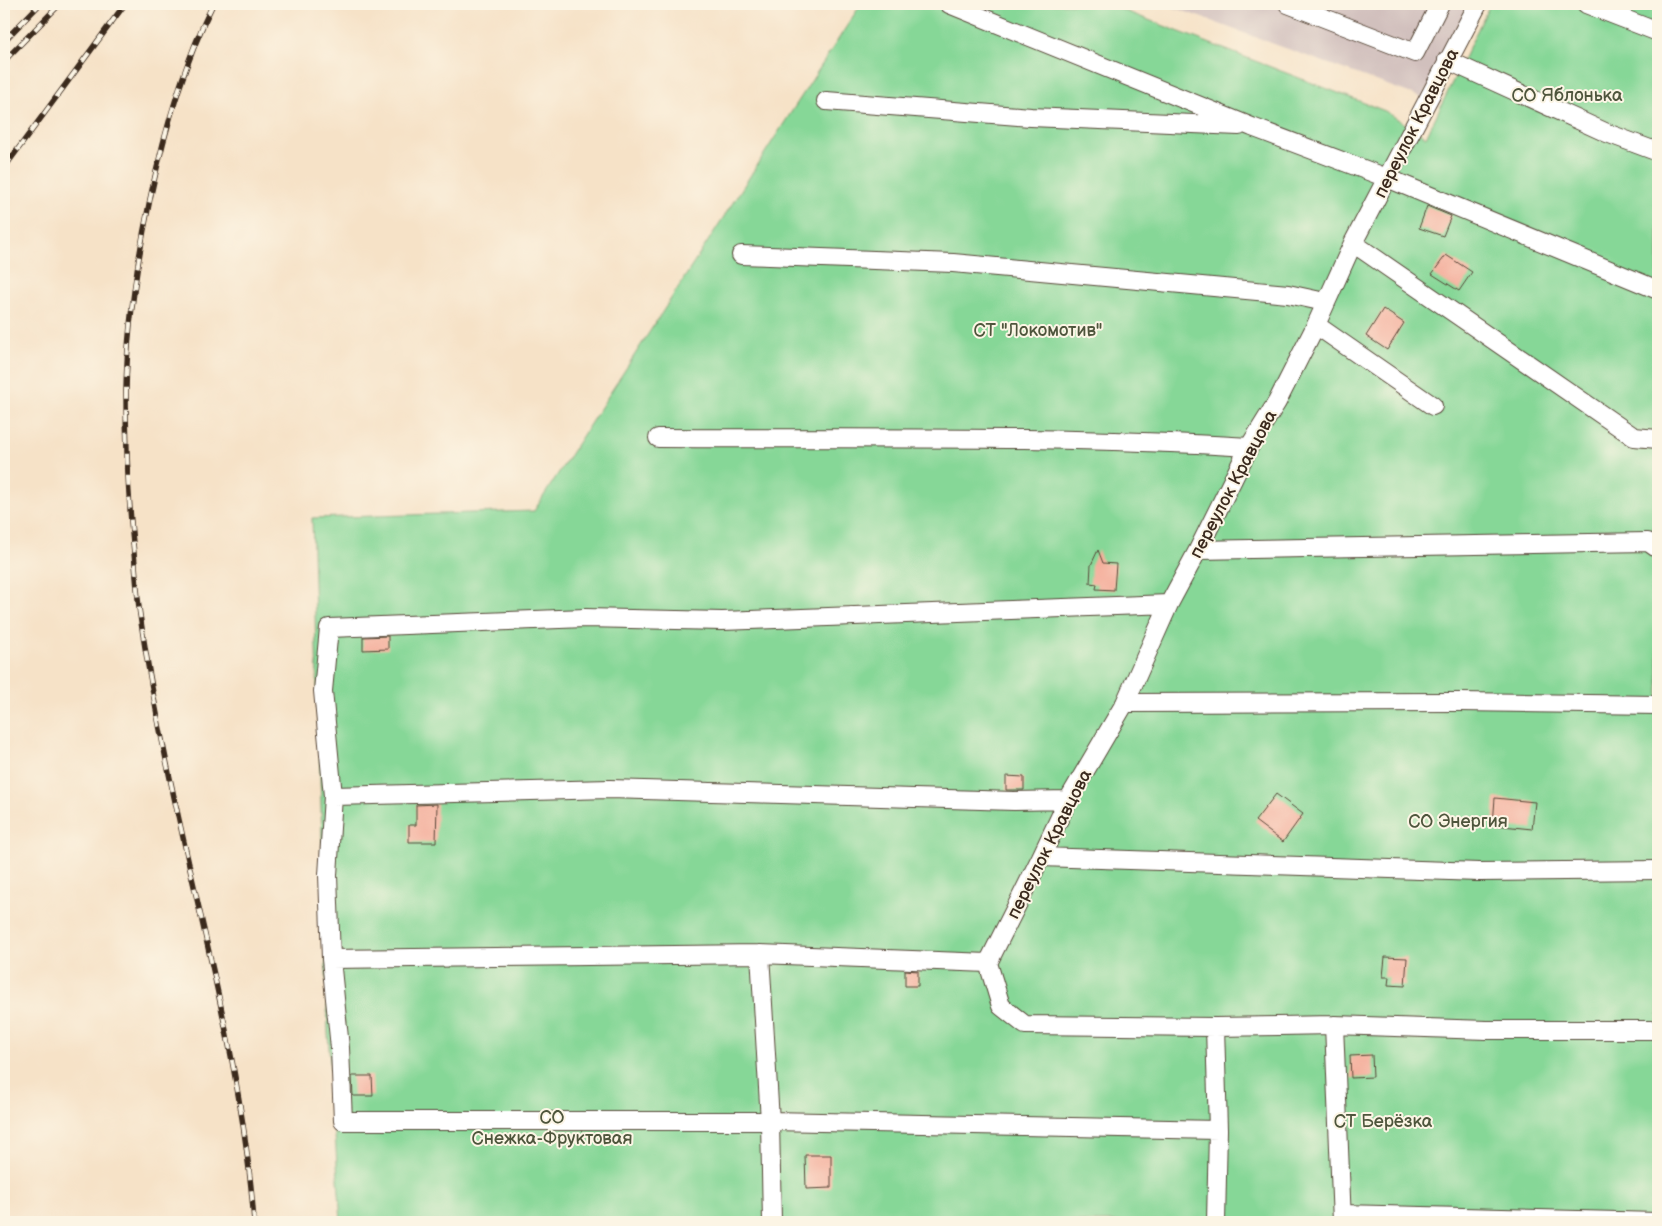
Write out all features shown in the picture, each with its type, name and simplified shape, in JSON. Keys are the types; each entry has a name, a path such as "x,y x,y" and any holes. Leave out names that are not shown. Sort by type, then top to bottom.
{"street":[{"path":"949,4 1252,127 1388,178 1658,290"},
{"path":"1288,4 1415,53 1438,4"},
{"name":"переулок Кравцова","path":"988,963 1068,800 1125,703 1169,604 1249,447 1277,402 1316,325 1352,243 1388,178 1447,60 1478,4"},
{"path":"1586,4 1658,32"},
{"path":"1447,60 1607,133 1658,152"},
{"path":"826,101 1031,117 1252,127"},
{"path":"1352,243 1634,437 1658,439"},
{"path":"741,255 953,263 1288,294 1325,302"},
{"path":"1316,325 1434,406"},
{"path":"658,438 1069,440 1249,447"},
{"path":"1198,550 1648,542 1658,549"},
{"path":"1169,604 722,621 585,618 329,628 323,691 333,796 328,875 331,959 340,1048 344,1122 770,1121 1218,1130"},
{"path":"1125,703 1459,702 1658,705"},
{"path":"333,796 610,788 1014,801 1068,800"},
{"path":"1041,858 1479,872 1658,870"},
{"path":"331,959 760,954 988,963 1002,1006 1024,1025 1215,1027 1334,1025 1487,1030 1658,1030"},
{"path":"760,954 770,1121 772,1222"},
{"path":"1334,1025 1342,1218 1658,1222"},
{"path":"1215,1027 1218,1130 1216,1222"}],"shaded area":[{"path":"1164,4 1474,4 1423,98"}],"green space":[{"name":"СТ \"Локомотив\"","path":"861,4 1107,4 1385,111 1426,137 1490,4 1658,4 1658,1222 341,1222 328,1033 312,518 534,511"}],"building":[{"path":"1427,206 1451,216 1443,236 1419,228"},
{"path":"1446,255 1472,272 1459,291 1432,274"},
{"path":"1383,309 1404,323 1387,350 1366,336"},
{"path":"1098,550 1103,563 1116,564 1114,590 1096,589 1097,584 1090,583 1091,565"},
{"path":"388,636 388,649 363,650 363,637"},
{"path":"1006,776 1024,777 1024,790 1006,790"},
{"path":"1276,794 1303,814 1283,842 1255,821"},
{"path":"1495,798 1535,802 1532,829 1493,825"},
{"path":"437,804 436,842 409,842 409,825 416,825 416,805"},
{"path":"1385,957 1407,958 1405,986 1388,985 1389,977 1383,977"},
{"path":"905,970 918,971 918,986 905,986"},
{"path":"1372,1055 1373,1077 1351,1078 1350,1056"},
{"path":"352,1076 372,1076 373,1096 353,1096"},
{"path":"805,1155 831,1155 831,1188 806,1189"}],"railway":[{"path":"4,41 40,4"},
{"path":"4,61 60,4"},
{"path":"4,168 125,4"},
{"path":"213,4 192,51 176,100 162,149 145,223 133,295 128,343 126,391 127,452 137,592 144,643 154,700 235,1078 250,1174 254,1222"}],"park label":[{"name":"СО Яблонька","path":"1567,95"},
{"name":"СО Энергия","path":"1458,821"},
{"name":"СТ Берёзка","path":"1383,1121"},
{"name":"СО Снежка-Фруктовая","path":"552,1127"}]}
